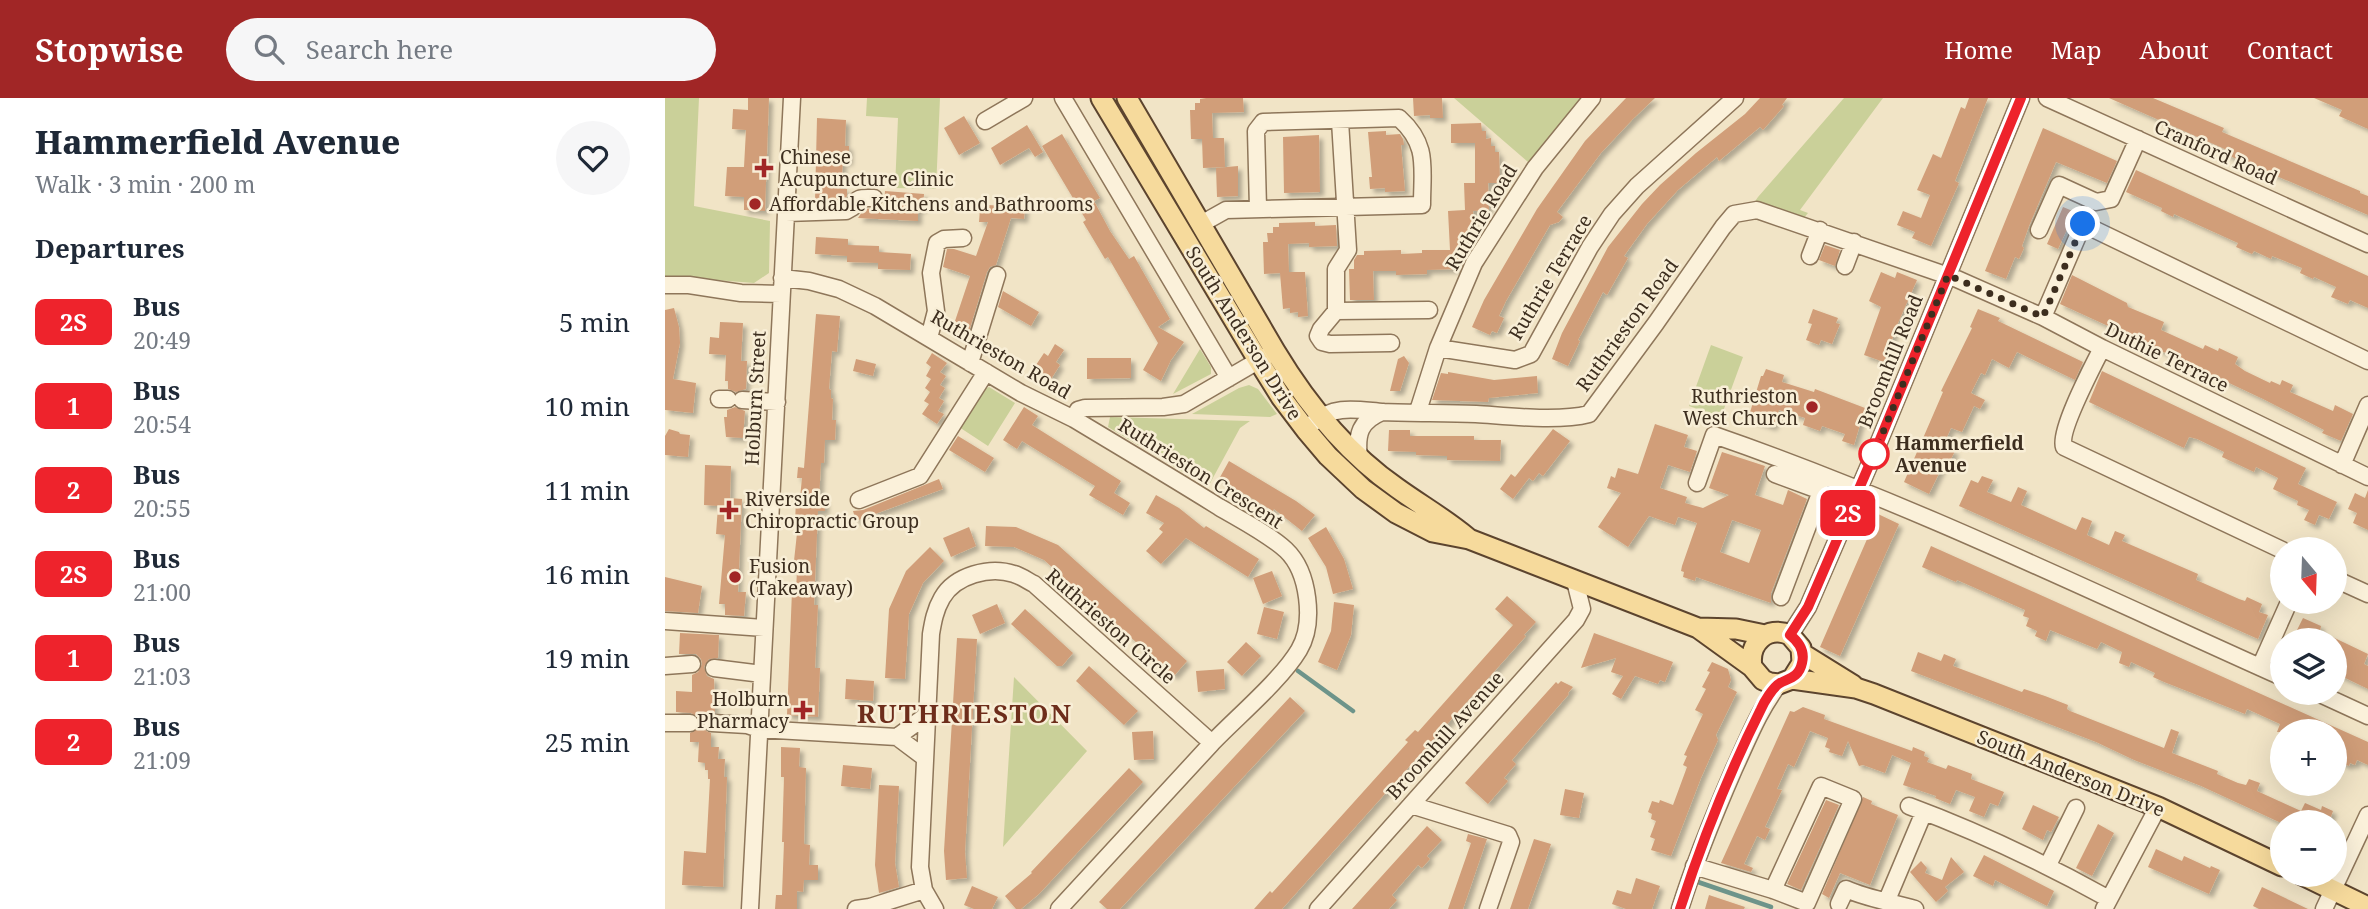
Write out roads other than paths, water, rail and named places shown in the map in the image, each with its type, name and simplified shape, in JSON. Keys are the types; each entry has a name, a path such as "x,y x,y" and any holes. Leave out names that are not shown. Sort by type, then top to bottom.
{"main road":[{"name":"South Anderson Drive","path":"1101,98 1266,355"},
{"name":"South Anderson Drive","path":"1126,98 1201,224 1266,355 1281,397 1396,488 1442,516 1469,539"},
{"name":"South Anderson Drive","path":"1313,424 1328,456 1363,489 1396,513 1433,532 1469,539 1698,628"},
{"path":"1698,628 1736,629 1765,635"},
{"path":"1698,628 1771,677 1856,688"},
{"path":"1777,632 1790,635 1799,643 1803,654 1799,672 1771,677 1751,657 1752,648 1757,640 1765,635 1777,632"},
{"path":"1803,654 1856,688"},
{"name":"South Anderson Drive","path":"1856,688 2158,807 2270,860"},
{"path":"2327,887 2368,907"}],"street":[{"name":"Holburn Street","path":"750,909 792,98"},
{"path":"985,121 1024,98"},
{"name":"South Anderson Drive","path":"1063,98 1229,378"},
{"name":"Ruthrie Road","path":"1418,411 1438,348 1473,263 1535,168 1591,98"},
{"name":"Ruthrie Terrace","path":"1438,348 1515,360 1531,354 1590,247 1612,214 1637,186 1735,98"},
{"name":"Broomhill Road","path":"1790,635 1808,607 1859,489 2021,98"},
{"name":"Cranford Road","path":"2047,98 2368,244"},
{"path":"1201,224 1226,210 1422,205 1421,148 1414,131 1399,118 1266,121 1260,124 1256,131 1258,208"},
{"path":"1340,121 1348,250 1336,269 1336,310 1318,332 1322,341 1328,344 1391,343"},
{"path":"2039,230 2059,185 2096,202 2111,198 2138,139"},
{"path":"786,213 846,211 860,198 874,198"},
{"name":"Ruthrieston Road","path":"1313,424 1335,410 1350,408 1382,412 1524,416 1589,414 1734,214 1757,210 1820,230"},
{"path":"2043,317 2083,224 2368,361"},
{"path":"1810,256 1820,230 1948,275"},
{"path":"929,338 936,311 931,273 937,243 944,239 963,238"},
{"path":"1845,266 1854,242"},
{"path":"970,363 997,275"},
{"name":"Duthie Terrace","path":"1948,275 2043,317 2368,477"},
{"name":"Ruthrieston Road","path":"665,285 689,285 741,293 809,281 839,289 875,306 970,363 1074,419 1079,410 1085,408 1163,407 1184,404 1266,355"},
{"path":"1336,310 1429,310"},
{"path":"2102,348 2072,413 2062,441 2064,447 2270,544"},
{"path":"859,500 920,476 986,372"},
{"path":"730,399 776,402"},
{"path":"2342,465 2368,405"},
{"path":"1359,457 1358,432 1361,425 1382,412"},
{"name":"Ruthrieston Crescent","path":"1074,419 1287,551 1303,579 1308,597 1308,617 1301,648 1212,743"},
{"path":"1697,483 1714,435 1802,465 1859,489 2270,672"},
{"path":"1775,474 1821,491 1781,597"},
{"path":"1801,544 1830,555"},
{"name":"Ruthrieston Circle","path":"935,909 924,890 920,867 931,634 934,616 943,595 962,579 986,571 1014,573 1034,584 1212,743"},
{"name":"Broomhill Avenue","path":"1318,909 1576,620 1582,609 1575,581"},
{"path":"2347,584 2368,594"},
{"path":"2260,667 2284,614"},
{"path":"665,621 764,628"},
{"path":"665,666 692,664"},
{"path":"715,668 762,674"},
{"path":"1680,909 1694,866 1762,706 1771,677"},
{"path":"2344,705 2368,716"},
{"path":"897,737 927,715"},
{"path":"665,723 690,723"},
{"path":"712,723 747,725 759,729 897,737 925,758"},
{"path":"1059,909 1212,743"},
{"path":"1694,866 1773,890 1807,904 1853,799 1821,786 1773,890"},
{"path":"1411,805 1511,838 1488,909"},
{"path":"1887,900 1917,809 2048,865 2106,904 2158,807"},
{"path":"2048,865 2076,808"},
{"path":"2324,909 2368,815"},
{"path":"1839,904 1846,889 1862,896 1915,909"},
{"path":"856,909 924,890"}],"waterway":[{"path":"1298,671 1353,711"},
{"path":"1695,881 1771,907"}],"place":[{"name":"Chinese Acupuncture Clinic","path":"764,168"},
{"name":"Affordable Kitchens and Bathrooms","path":"755,204"},
{"name":"Ruthrieston West Church","path":"1812,407"},
{"name":"Hammerfield Avenue","path":"1874,454"},
{"name":"Riverside Chiropractic Group","path":"729,510"},
{"name":"Fusion (Takeaway)","path":"735,577"},
{"name":"Holburn Pharmacy","path":"803,710"}],"district":[{"name":"RUTHRIESTON","path":"965,714"}]}
